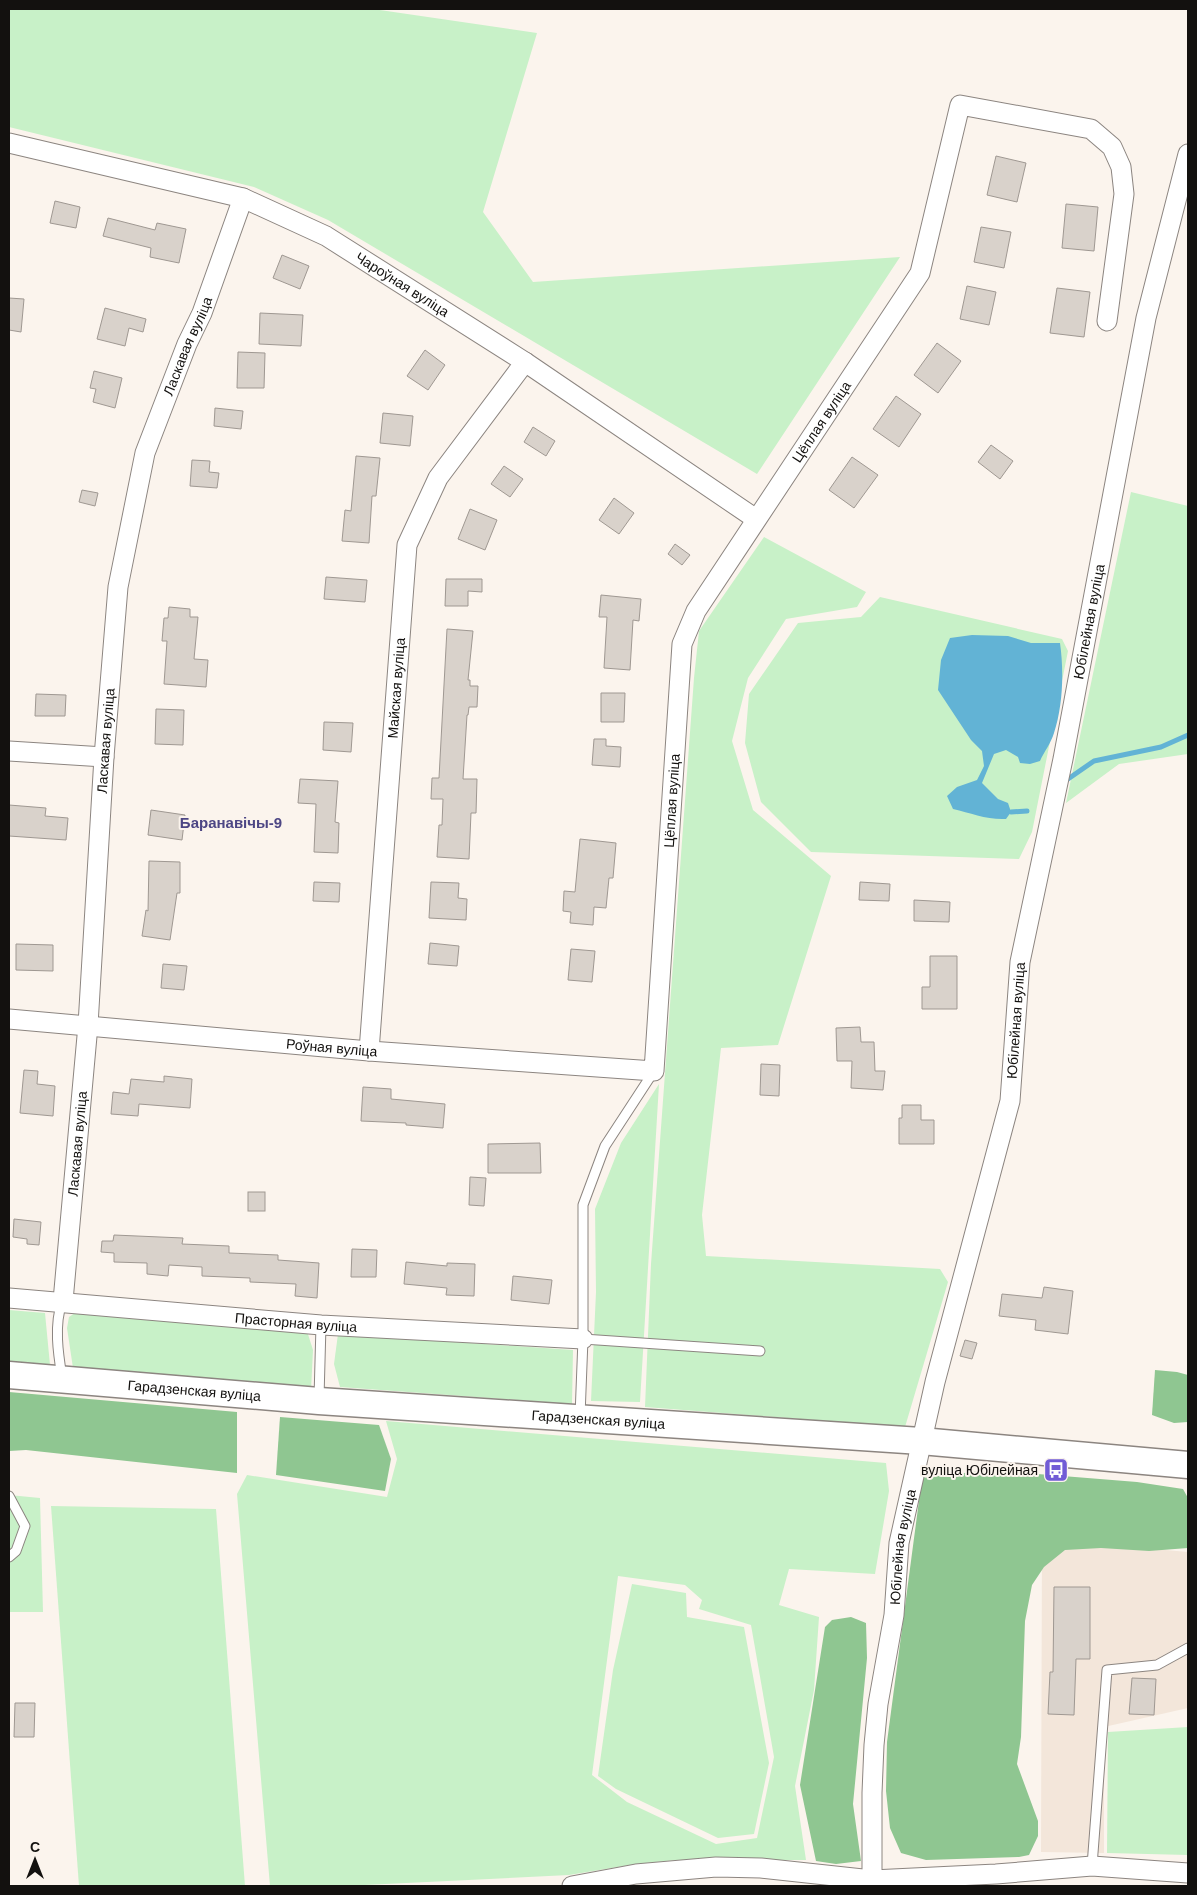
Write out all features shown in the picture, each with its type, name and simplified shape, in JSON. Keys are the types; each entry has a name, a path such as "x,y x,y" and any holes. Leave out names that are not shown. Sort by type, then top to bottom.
{"main road":[{"name":"Гарадзенская вуліца","path":"9,1375 319,1401 921,1441 1188,1465"}],"street":[{"name":"Цёплая вуліца","path":"654,1071 682,644 696,611 920,273 960,105 1091,129 1112,147 1121,167 1124,194 1107,321"},
{"name":"Чароўная вуліца","path":"9,142 243,198 326,236 525,362 756,519"},
{"name":"Юбілейная вуліца","path":"874,1883 872,1793 874,1744 878,1704 894,1615 898,1543 938,1372 1010,1101 1020,962 1063,760 1146,318 1188,154"},
{"name":"Ласкавая вуліца","path":"62,1301 88,1025 104,757 118,587 145,453 187,344 202,313 243,198"},
{"name":"Майская вуліца","path":"369,1051 407,545 438,478 525,362"},
{"path":"9,751 104,757"},
{"name":"Роўная вуліца","path":"9,1019 369,1051 654,1071"},
{"name":"Прасторная вуліца","path":"9,1298 62,1301 322,1325 583,1340"},
{"path":"572,1886 636,1874 716,1867 761,1868 874,1883 1092,1866 1188,1872"}],"lane":[{"path":"580,1418 583,1340 583,1205 605,1146 654,1071"},
{"path":"62,1301 58,1315 58,1356 62,1380"},
{"path":"319,1401 322,1325"},
{"path":"583,1340 760,1351"},
{"path":"9,1496 25,1526 16,1552 9,1557"},
{"path":"1092,1866 1107,1670 1157,1665 1188,1648"}],"shaded area":[{"path":"1042,1539 1188,1552 1188,1708 1104,1727 1104,1853 1041,1852"}],"green space":[{"path":"9,9 373,9 537,33 483,212 533,282 900,257 757,474 328,220 254,187 9,127"},
{"path":"1131,492 1188,506 1188,754 1119,764 1066,803"},
{"path":"764,537 866,592 857,607 786,619 748,678 732,741 753,810 831,876 778,1045 721,1048 702,1215 706,1256 940,1269 948,1282 905,1427 645,1407 651,1264 699,631"},
{"path":"880,597 1062,639 1068,651 1032,832 1019,859 811,852 761,802 745,743 749,694 798,623 861,617"},
{"path":"659,1084 640,1402 591,1401 596,1292 595,1209 621,1143"},
{"path":"9,1310 45,1313 50,1365 9,1362"},
{"path":"78,1311 306,1328 313,1350 311,1391 73,1368 67,1328 69,1317"},
{"path":"338,1334 573,1350 572,1404 340,1387 334,1364"},
{"path":"1155,1370 1188,1375 1188,1422 1174,1423 1152,1415"},
{"path":"9,1392 237,1412 237,1473 26,1450 9,1451"},
{"path":"280,1417 379,1425 391,1459 385,1491 276,1475"},
{"path":"386,1421 886,1463 889,1491 875,1574 789,1569 779,1605 819,1617 814,1690 795,1786 806,1860 676,1860 636,1864 569,1875 344,1886 270,1886 237,1494 247,1475 387,1497 397,1459","holes":["618,1576 685,1585 702,1600 699,1609 751,1625 774,1757 757,1838 716,1844 627,1802 592,1775"]},
{"path":"989,1470 1137,1482 1183,1489 1188,1498 1188,1548 1149,1551 1101,1548 1065,1550 1044,1567 1032,1585 1025,1621 1021,1737 1017,1764 1038,1821 1038,1836 1029,1855 1019,1857 926,1860 901,1853 890,1828 886,1791 887,1742 922,1478"},
{"path":"9,1495 40,1498 43,1612 9,1612"},
{"path":"51,1506 216,1509 245,1886 79,1886"},
{"path":"632,1584 686,1593 687,1617 744,1627 769,1763 754,1834 718,1838 616,1789 598,1776 613,1670"},
{"path":"851,1617 866,1623 867,1658 853,1804 861,1861 836,1864 816,1861 800,1785 825,1627 832,1620"},
{"path":"1188,1727 1188,1855 1107,1853 1108,1732"}],"water":[{"path":"972,635 1008,636 1031,643 1060,643 1062,665 1061,700 1053,737 1040,761 1030,764 1020,763 1018,757 1006,750 994,754 982,783 998,799 1008,803 1011,812 1006,819 986,817 953,809 947,796 957,787 977,780 984,766 982,751 971,740 938,690 941,660 950,638"}],"building":[{"path":"996,156 1026,163 1017,202 987,195"},
{"path":"55,201 80,207 76,228 50,223"},
{"path":"1066,204 1098,207 1094,251 1062,248"},
{"path":"108,218 155,230 157,223 186,229 179,263 150,257 151,248 103,236"},
{"path":"981,227 1011,232 1004,268 974,262"},
{"path":"282,255 309,266 300,289 273,278"},
{"path":"967,286 996,292 989,325 960,319"},
{"path":"1057,288 1090,292 1084,337 1050,333"},
{"path":"9,298 24,299 21,332 9,330"},
{"path":"105,308 146,319 143,332 129,328 125,346 97,339"},
{"path":"260,313 303,315 301,346 259,344"},
{"path":"937,343 961,361 938,393 914,375"},
{"path":"425,350 445,365 428,390 407,376"},
{"path":"238,352 265,353 264,388 237,388"},
{"path":"94,371 122,378 115,408 93,402 96,389 90,388"},
{"path":"896,396 921,414 899,447 873,429"},
{"path":"215,408 243,411 241,429 214,426"},
{"path":"383,413 413,416 410,446 380,443"},
{"path":"533,427 555,441 546,456 524,442"},
{"path":"991,445 1013,461 1000,479 978,462"},
{"path":"356,456 380,458 376,496 372,496 369,543 342,541 345,510 351,511"},
{"path":"852,457 878,475 854,508 829,490"},
{"path":"192,460 210,461 209,472 219,473 217,488 190,486"},
{"path":"504,466 523,479 510,497 491,484"},
{"path":"82,490 98,493 95,506 79,502"},
{"path":"614,498 634,513 619,534 599,520"},
{"path":"470,509 497,520 485,550 458,539"},
{"path":"675,544 690,555 682,565 668,554"},
{"path":"326,577 367,580 365,602 324,599"},
{"path":"446,579 482,579 482,592 468,591 468,606 445,606"},
{"path":"601,595 641,599 639,621 633,620 630,670 604,668 607,617 599,617"},
{"path":"169,607 190,609 190,617 198,617 194,659 208,660 206,687 164,684 167,641 162,641 164,618 168,618"},
{"path":"447,629 473,631 468,680 470,680 470,686 478,686 477,707 469,707 467,715 463,779 477,779 476,813 471,813 469,859 437,857 439,825 442,825 443,799 431,799 432,778 439,778"},
{"path":"601,693 625,693 624,722 601,722"},
{"path":"36,694 66,695 65,716 35,716"},
{"path":"156,709 184,710 183,745 155,744"},
{"path":"324,722 353,723 351,752 323,750"},
{"path":"594,739 606,739 606,746 621,747 620,767 592,765"},
{"path":"300,779 338,781 335,822 339,823 338,853 314,852 316,804 298,803"},
{"path":"9,805 46,808 45,816 68,818 66,840 9,836"},
{"path":"151,810 185,815 182,840 148,835"},
{"path":"580,839 616,843 613,878 609,878 606,908 594,907 593,925 570,923 571,912 563,911 564,891 575,892"},
{"path":"149,861 180,862 180,893 177,893 170,940 142,936 146,910 148,911"},
{"path":"314,882 340,883 339,902 313,901"},
{"path":"431,882 459,883 458,898 467,899 466,920 429,918"},
{"path":"860,882 890,884 889,901 859,900"},
{"path":"914,900 950,902 949,922 914,921"},
{"path":"430,943 459,946 457,966 428,964"},
{"path":"16,944 53,945 53,971 16,970"},
{"path":"571,949 595,951 592,982 568,980"},
{"path":"930,956 957,956 957,1009 922,1009 922,987 930,987"},
{"path":"163,964 187,966 184,990 161,988"},
{"path":"860,1027 861,1042 874,1042 875,1071 885,1071 883,1090 851,1088 852,1061 837,1061 836,1028"},
{"path":"761,1064 780,1065 779,1096 760,1095"},
{"path":"24,1070 38,1071 37,1084 55,1086 53,1116 20,1113"},
{"path":"164,1076 192,1079 190,1108 139,1104 138,1116 111,1114 113,1092 129,1094 131,1079 164,1082"},
{"path":"363,1087 391,1089 391,1099 445,1104 443,1128 406,1125 406,1123 361,1121"},
{"path":"902,1105 921,1105 921,1120 934,1120 934,1144 899,1144 899,1118 902,1118"},
{"path":"540,1143 541,1173 488,1173 488,1144"},
{"path":"470,1177 486,1178 484,1206 469,1205"},
{"path":"248,1192 265,1192 265,1211 248,1211"},
{"path":"14,1219 41,1222 39,1245 27,1244 27,1239 13,1237"},
{"path":"114,1235 183,1238 182,1244 229,1246 229,1253 278,1255 278,1260 319,1263 317,1298 295,1296 296,1284 250,1282 250,1278 202,1276 202,1267 169,1265 168,1276 147,1274 147,1263 114,1262 114,1253 101,1252 102,1241 113,1241"},
{"path":"352,1249 377,1250 376,1277 351,1277"},
{"path":"406,1262 447,1266 447,1263 475,1264 474,1296 446,1295 447,1288 404,1284"},
{"path":"513,1276 552,1280 549,1304 511,1300"},
{"path":"1044,1287 1073,1291 1068,1334 1035,1330 1036,1320 999,1316 1002,1294 1042,1298"},
{"path":"965,1340 977,1343 972,1359 960,1356"},
{"path":"1054,1587 1090,1587 1090,1659 1076,1659 1074,1715 1048,1714 1050,1672 1053,1672"},
{"path":"1132,1678 1156,1679 1154,1715 1129,1714"},
{"path":"15,1703 35,1703 34,1737 14,1737"}],"waterway":[{"path":"1068,779 1094,761 1161,747 1188,735"},
{"path":"1011,812 1027,811"}],"place":[{"name":"вуліца Юбілейная","path":"1056,1470"}],"district":[{"name":"Баранавічы-9","path":"231,823"}]}
